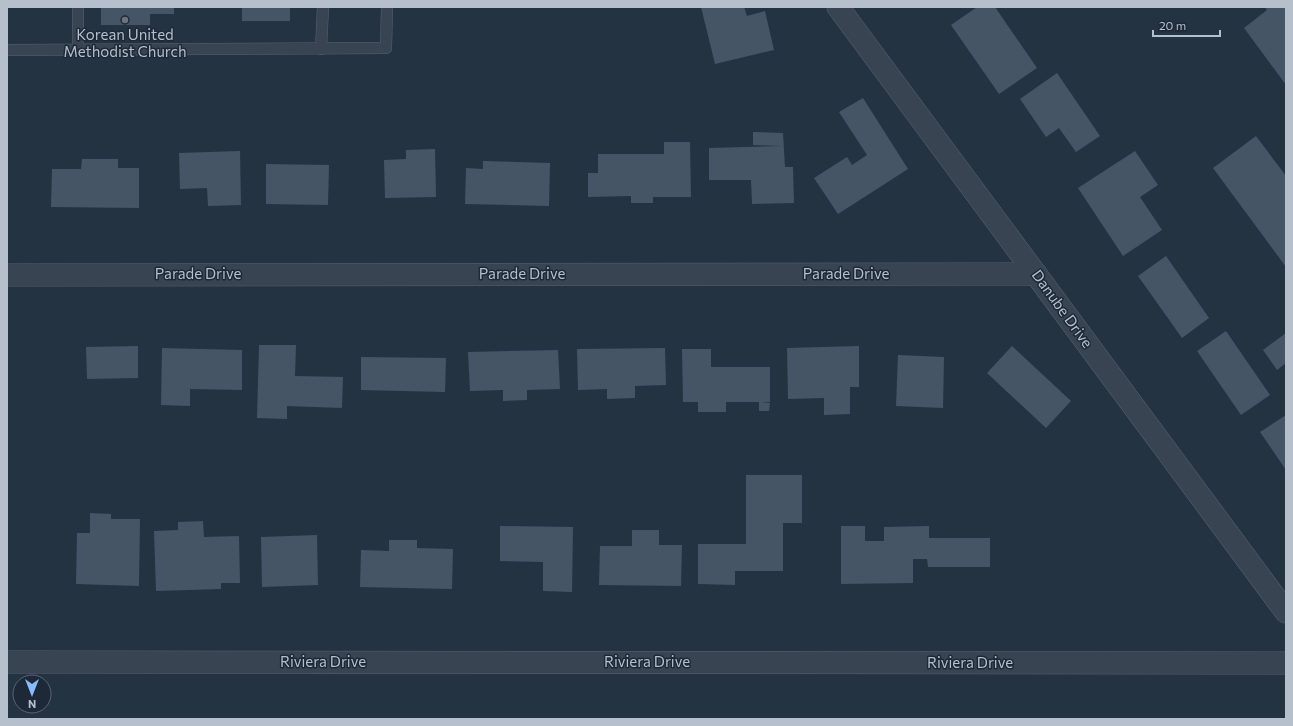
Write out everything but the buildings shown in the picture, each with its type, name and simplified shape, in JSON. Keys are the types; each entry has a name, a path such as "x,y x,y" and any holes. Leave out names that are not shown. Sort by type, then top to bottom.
{"street":[{"name":"Danube Drive","path":"838,7 1286,612"},
{"name":"Parade Drive","path":"7,275 1036,274"},
{"name":"Riviera Drive","path":"7,662 1286,663"}],"lane":[{"path":"78,7 78,50"},
{"path":"321,49 323,7"},
{"path":"7,50 386,48 387,7"}],"place":[{"name":"Korean United Methodist Church","path":"125,20"}]}
